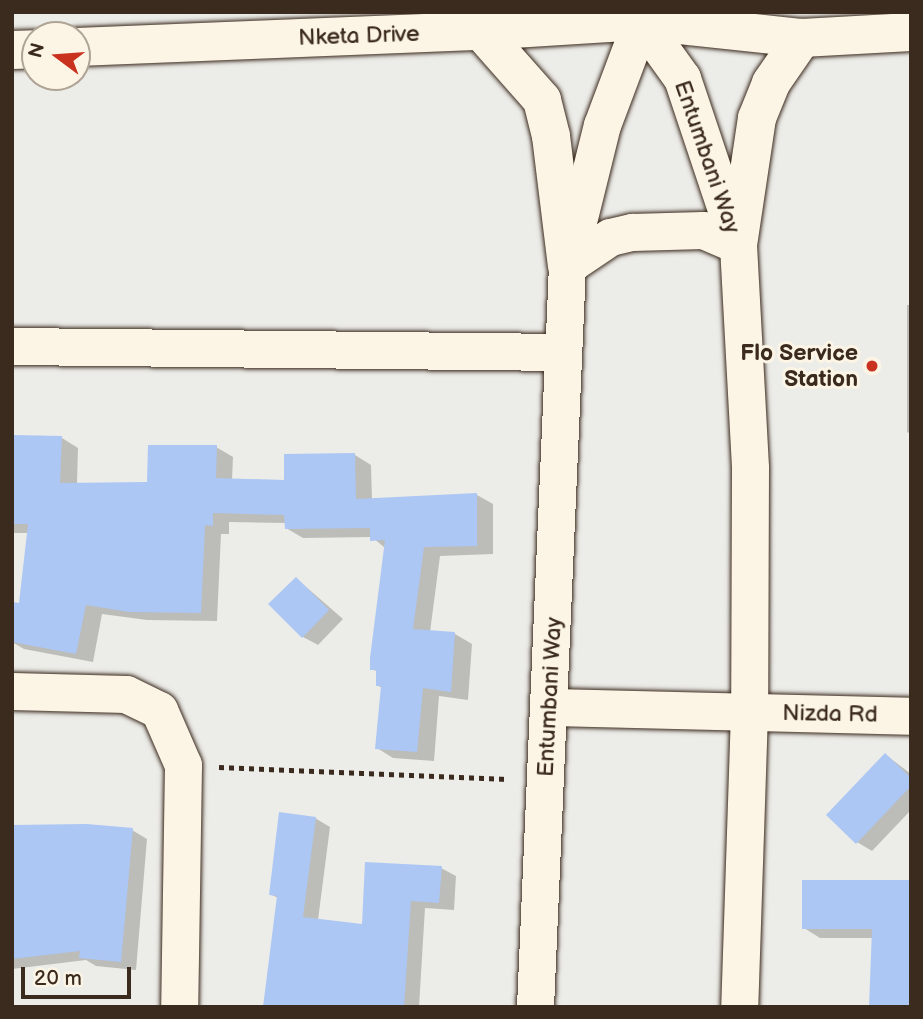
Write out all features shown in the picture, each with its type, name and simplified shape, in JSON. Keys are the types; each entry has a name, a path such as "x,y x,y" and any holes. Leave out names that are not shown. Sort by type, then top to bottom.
{"street":[{"name":"Nketa Drive","path":"91,46 481,31 691,12"},
{"name":"Nketa Drive","path":"641,17 802,38 911,33"},
{"name":"Entumbani Way","path":"641,17 682,78 738,245 750,468 749,712 739,1007"},
{"name":"Entumbani Way","path":"536,1007 551,707 562,352 568,266 602,125 641,17"},
{"path":"481,31 542,100 551,136 568,266 610,237 632,232 703,230 738,245 757,118 771,83 802,38"},
{"path":"12,346 562,352"},
{"path":"12,691 126,694 159,710 183,765 179,1007"},
{"name":"Nizda Rd","path":"551,707 911,716"}],"path":[{"path":"183,765 546,780"}],"building":[{"path":"13,435 62,436 60,483 147,482 148,445 217,445 216,478 284,480 284,454 355,453 356,499 477,493 477,546 424,547 413,629 455,632 451,692 423,688 417,752 375,749 381,686 376,686 376,670 370,670 370,658 385,540 370,541 370,528 285,529 284,515 213,513 213,526 205,525 201,613 129,612 86,605 76,654 12,642 12,602 19,603 28,524 12,524"},
{"path":"296,577 329,610 302,638 268,604"},
{"path":"885,753 911,778 911,786 856,844 826,815"},
{"path":"279,812 316,817 303,917 362,924 365,862 442,866 439,903 411,901 404,1007 263,1007 277,896 269,895"},
{"path":"87,824 133,828 121,962 79,958 80,951 12,959 12,825"},
{"path":"802,880 911,880 911,1007 869,1007 872,929 802,929"}],"place":[{"name":"Flo Service Station","path":"872,366"}]}
